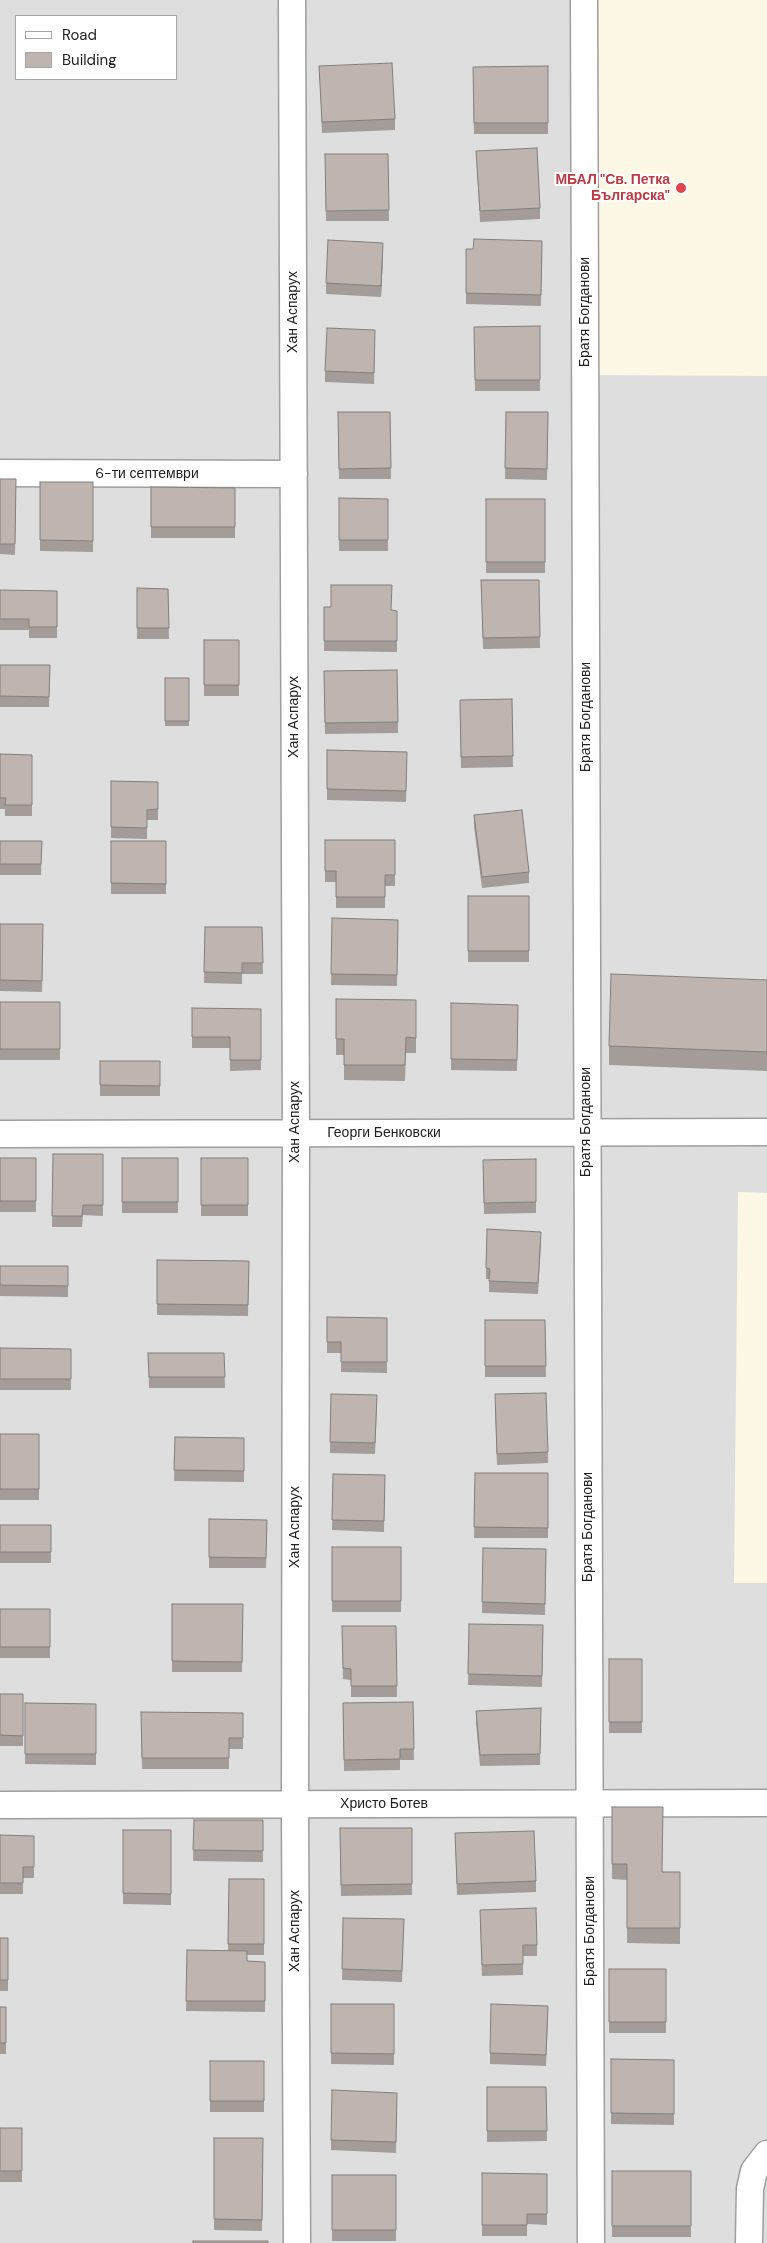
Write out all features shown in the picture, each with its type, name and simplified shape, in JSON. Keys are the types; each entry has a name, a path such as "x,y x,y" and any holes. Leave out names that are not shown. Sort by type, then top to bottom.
{"street":[{"name":"Хан Аспарух","path":"292,0 297,2243"},
{"name":"Братя Богданови","path":"584,0 586,1132 591,2243"},
{"name":"6-ти септември","path":"0,473 294,474"},
{"name":"Георги Бенковски","path":"0,1134 767,1132"},
{"name":"Христо Ботев","path":"0,1805 767,1803"},
{"path":"749,2243 750,2189 754,2171 767,2154"}],"shaded area":[{"path":"0,0 767,0 767,2243 0,2243"},
{"name":"МБАЛ \"Св. Петка Българска\"","path":"594,0 767,0 767,376 594,375"},
{"path":"738,1192 767,1193 767,1583 734,1583"}],"building":[{"path":"392,63 395,119 322,122 319,66"},
{"path":"548,66 548,123 474,123 473,67"},
{"path":"537,148 540,208 480,211 476,151"},
{"path":"325,154 388,154 389,210 326,211"},
{"path":"474,239 542,241 541,295 466,293 466,249 473,249"},
{"path":"328,240 383,243 381,286 326,283"},
{"path":"540,326 540,380 475,380 474,327"},
{"path":"327,328 375,330 374,373 325,371"},
{"path":"338,412 390,412 391,468 339,469"},
{"path":"506,412 548,412 547,469 505,468"},
{"path":"0,479 16,479 15,544 0,544"},
{"path":"40,482 93,482 93,541 40,540"},
{"path":"151,487 235,488 235,527 151,527"},
{"path":"339,498 388,499 388,540 339,540"},
{"path":"486,499 545,499 545,562 486,562"},
{"path":"481,580 539,580 540,637 483,638"},
{"path":"331,585 392,585 391,610 397,611 397,641 324,641 324,607 331,607"},
{"path":"137,588 168,589 169,628 137,628"},
{"path":"0,590 57,591 57,627 29,627 29,619 0,619"},
{"path":"204,640 239,640 239,685 204,685"},
{"path":"0,665 50,665 49,697 0,696"},
{"path":"397,670 398,722 325,723 324,671"},
{"path":"165,678 189,678 189,721 165,721"},
{"path":"512,699 513,756 461,757 460,700"},
{"path":"327,750 407,752 406,791 327,789"},
{"path":"0,754 32,755 32,805 5,805 6,798 0,798"},
{"path":"111,781 158,782 158,809 147,810 147,828 111,827"},
{"path":"522,810 529,872 482,877 474,815"},
{"path":"325,840 395,840 395,875 385,875 385,897 336,897 336,871 325,871"},
{"path":"0,841 42,841 41,864 0,864"},
{"path":"111,841 166,841 166,884 111,883"},
{"path":"468,896 529,896 529,951 468,951"},
{"path":"332,918 398,920 397,975 331,974"},
{"path":"0,924 43,924 42,981 0,980"},
{"path":"205,927 262,927 263,963 242,963 242,973 204,972"},
{"path":"611,974 767,980 767,1052 609,1046"},
{"path":"336,999 416,1000 416,1038 406,1037 405,1065 344,1065 344,1039 336,1039"},
{"path":"0,1002 60,1002 60,1049 0,1049"},
{"path":"451,1003 518,1005 517,1060 451,1059"},
{"path":"192,1008 261,1009 261,1060 230,1060 230,1037 192,1037"},
{"path":"100,1061 160,1061 160,1086 100,1085"},
{"path":"53,1154 103,1154 103,1205 83,1205 82,1216 52,1216"},
{"path":"0,1158 36,1158 36,1201 0,1201"},
{"path":"122,1158 178,1158 178,1202 122,1202"},
{"path":"201,1158 248,1158 248,1205 201,1205"},
{"path":"536,1159 536,1202 484,1203 483,1160"},
{"path":"487,1229 541,1232 538,1283 489,1281 490,1269 486,1268"},
{"path":"157,1260 249,1261 248,1305 157,1304"},
{"path":"0,1266 68,1266 68,1286 0,1285"},
{"path":"327,1317 387,1318 387,1362 341,1362 341,1342 327,1342"},
{"path":"485,1320 545,1320 546,1366 485,1366"},
{"path":"0,1348 71,1349 71,1379 0,1379"},
{"path":"148,1353 224,1353 225,1377 149,1377"},
{"path":"546,1393 548,1452 497,1454 495,1394"},
{"path":"331,1394 377,1395 375,1443 330,1442"},
{"path":"0,1434 39,1434 39,1489 0,1489"},
{"path":"175,1437 244,1438 244,1471 174,1470"},
{"path":"475,1473 548,1473 548,1528 474,1527"},
{"path":"333,1474 385,1475 384,1521 332,1520"},
{"path":"209,1519 267,1520 266,1558 209,1557"},
{"path":"0,1525 51,1525 51,1552 0,1552"},
{"path":"332,1547 401,1547 401,1601 332,1601"},
{"path":"483,1548 546,1549 545,1604 482,1602"},
{"path":"172,1604 243,1604 242,1662 172,1661"},
{"path":"0,1609 50,1609 50,1647 0,1647"},
{"path":"469,1624 543,1625 542,1676 468,1674"},
{"path":"342,1626 396,1626 397,1686 351,1686 351,1669 343,1668"},
{"path":"609,1659 642,1659 642,1722 609,1722"},
{"path":"0,1694 23,1694 23,1736 0,1735"},
{"path":"413,1702 414,1749 400,1749 400,1759 344,1760 343,1703"},
{"path":"25,1703 96,1704 96,1754 25,1754"},
{"path":"541,1708 540,1754 480,1755 476,1711"},
{"path":"141,1712 243,1713 243,1738 229,1738 229,1758 142,1758"},
{"path":"612,1807 663,1807 662,1872 680,1872 680,1928 627,1928 627,1864 612,1864"},
{"path":"194,1820 263,1820 263,1851 193,1850"},
{"path":"340,1828 412,1828 412,1884 341,1885"},
{"path":"123,1830 171,1830 171,1894 123,1893"},
{"path":"534,1831 536,1881 457,1884 455,1833"},
{"path":"0,1835 34,1836 34,1867 23,1867 23,1883 0,1883"},
{"path":"229,1879 264,1879 264,1944 228,1944"},
{"path":"536,1908 537,1945 523,1945 523,1964 482,1965 480,1910"},
{"path":"343,1918 404,1919 402,1971 342,1969"},
{"path":"0,1938 8,1938 8,1980 0,1980"},
{"path":"187,1950 247,1951 247,1961 265,1962 265,2001 186,2001"},
{"path":"609,1969 666,1969 666,2022 609,2022"},
{"path":"331,2004 394,2004 394,2054 331,2053"},
{"path":"491,2004 548,2006 546,2055 490,2053"},
{"path":"0,2007 6,2007 6,2043 0,2043"},
{"path":"611,2059 674,2060 674,2114 611,2113"},
{"path":"210,2061 264,2061 264,2101 210,2101"},
{"path":"487,2087 546,2087 547,2131 487,2131"},
{"path":"332,2090 397,2093 396,2142 331,2140"},
{"path":"0,2128 22,2128 22,2171 0,2171"},
{"path":"214,2138 263,2138 262,2220 214,2219"},
{"path":"612,2171 691,2171 691,2226 612,2226"},
{"path":"482,2173 547,2174 547,2214 527,2214 527,2225 482,2225"},
{"path":"332,2175 396,2175 396,2230 332,2230"},
{"path":"193,2241 268,2241 268,2243 193,2243"}],"place":[{"name":"МБАЛ \"Св. Петка Българска\"","path":"681,188"}]}
